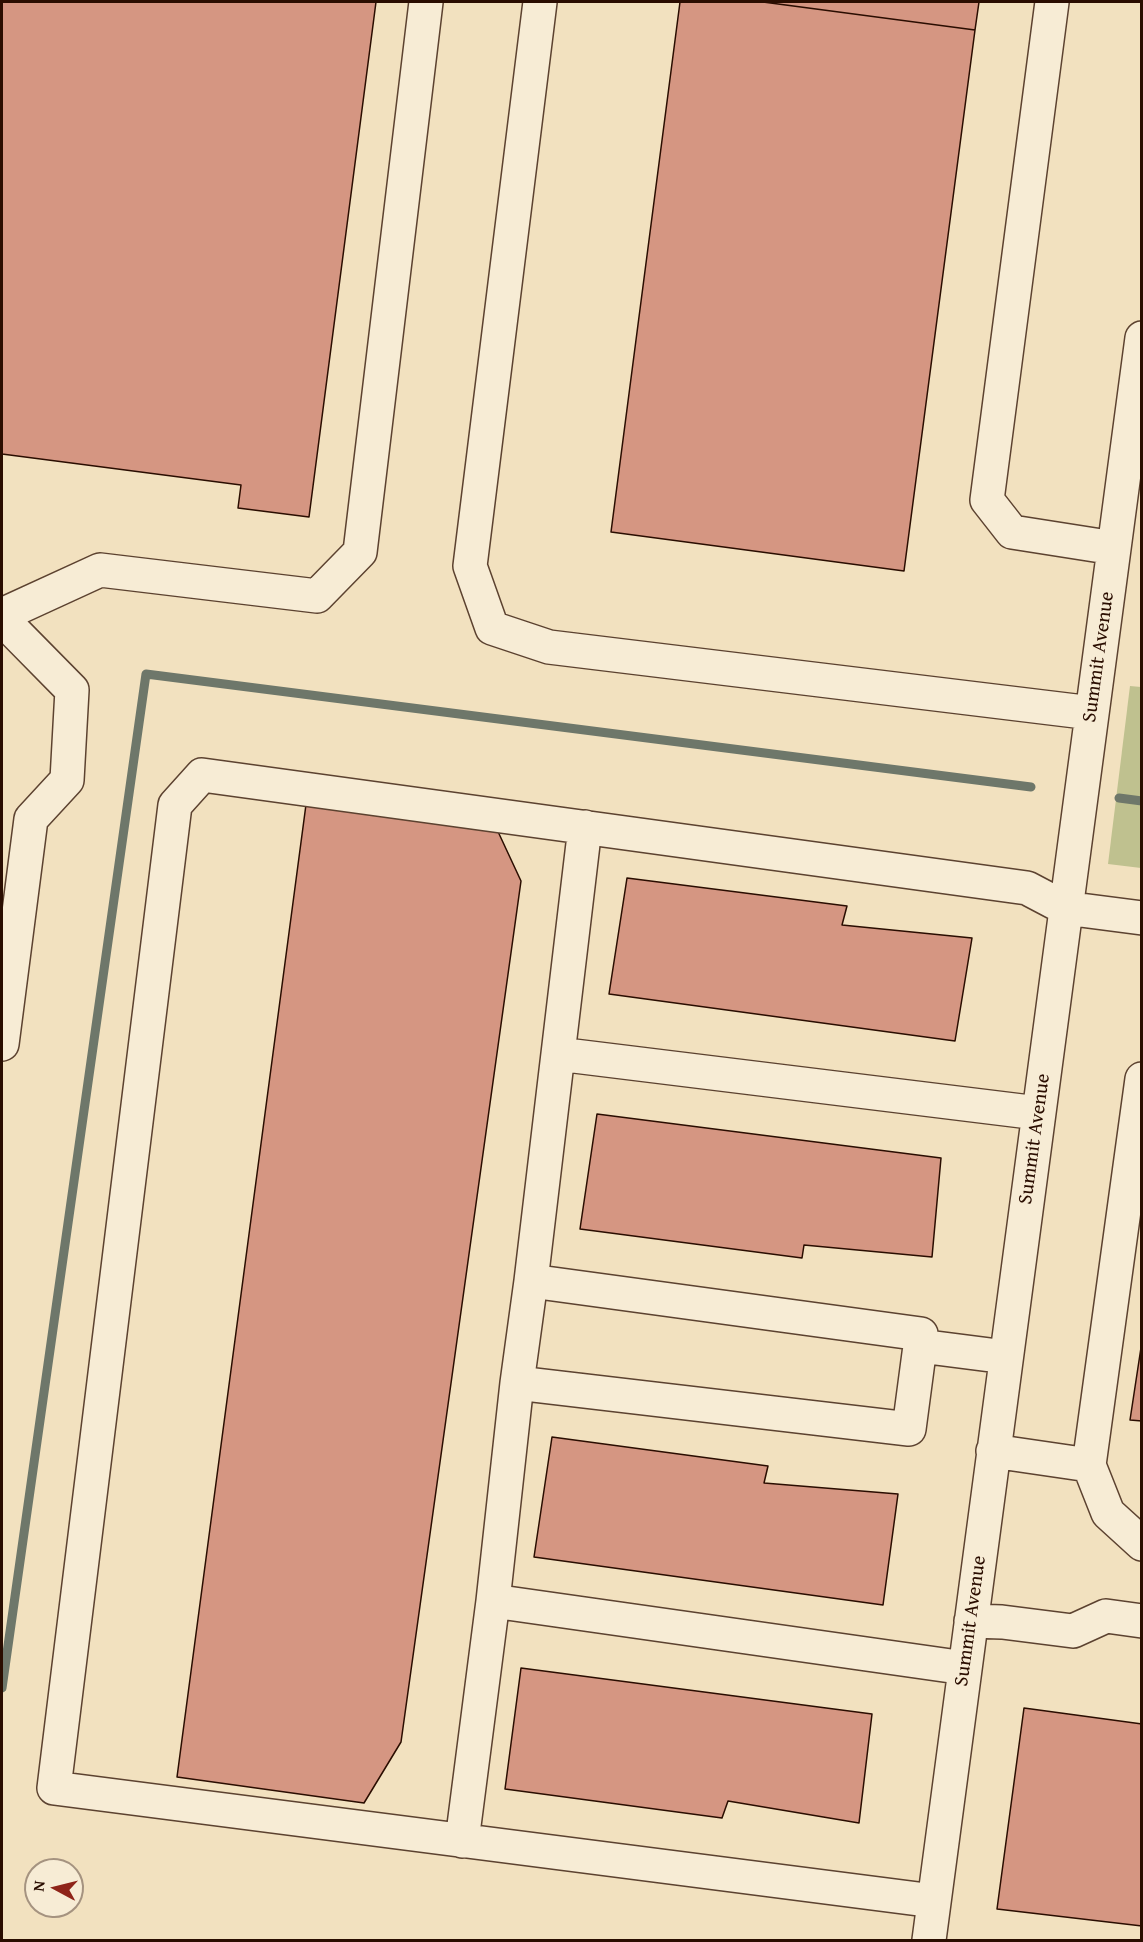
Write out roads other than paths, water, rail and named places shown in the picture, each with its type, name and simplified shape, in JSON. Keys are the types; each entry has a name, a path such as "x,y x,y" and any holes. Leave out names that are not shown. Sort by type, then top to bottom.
{"street":[{"path":"2,1044 31,819 67,780 72,690 2,617 100,570 317,596 360,552 426,2"},
{"path":"540,2 470,566 492,628 549,647 1092,713"},
{"path":"1052,2 987,500 1012,532 1114,548"},
{"name":"Summit Avenue","path":"929,1941 1142,338"},
{"path":"934,1901 54,1788 175,805 202,775 1027,888 1065,908 1142,918"},
{"path":"462,1842 585,827"},
{"path":"558,1054 1038,1113"},
{"path":"1142,1079 1089,1465 1108,1513 1142,1544"},
{"path":"517,1383 909,1430 921,1335 531,1281"},
{"path":"920,1346 1006,1357"},
{"path":"993,1451 1089,1465"},
{"path":"493,1601 964,1668"},
{"path":"971,1621 1002,1622 1073,1631 1106,1616 1142,1621"}],"waterway":[{"path":"2,1688 146,674 1031,787"},
{"path":"1119,798 1142,801"}]}
